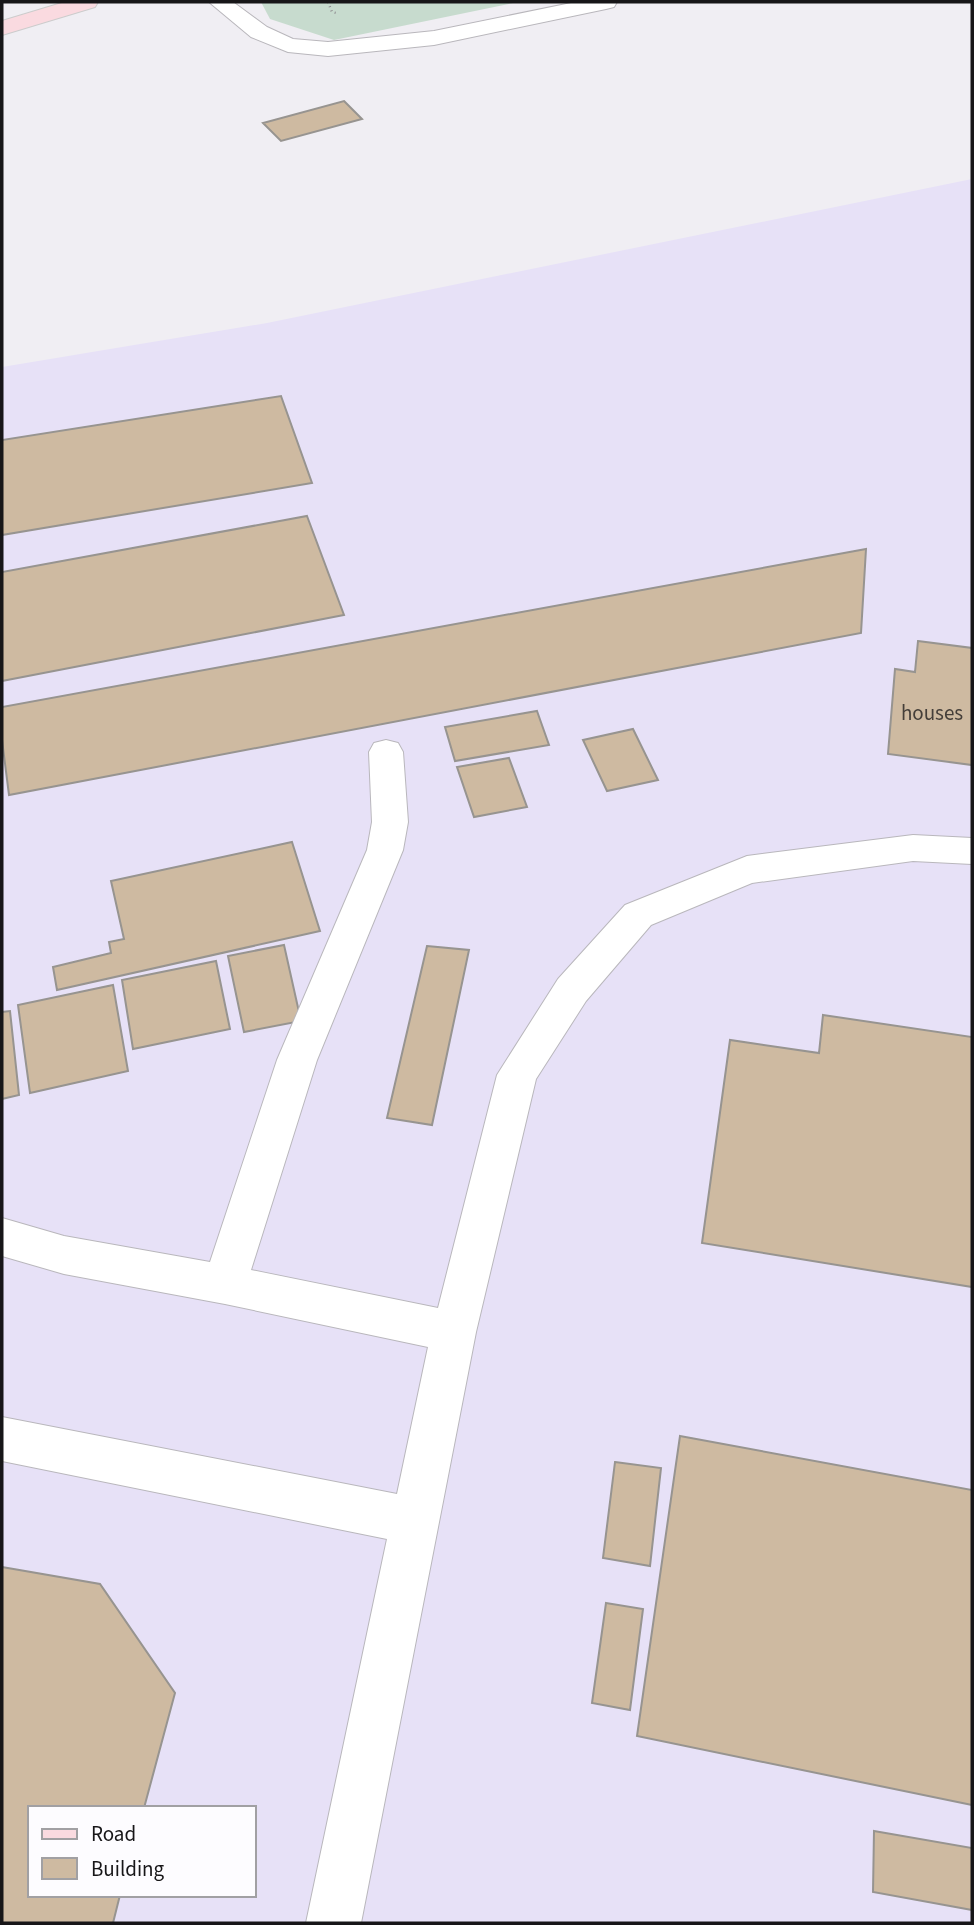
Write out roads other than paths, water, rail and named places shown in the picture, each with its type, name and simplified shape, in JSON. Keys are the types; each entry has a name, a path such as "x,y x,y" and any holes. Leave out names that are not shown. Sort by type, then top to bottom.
{"main road":[{"path":"2,28 87,2"}],"street":[{"path":"220,2 259,33 288,45 328,48 434,38 607,2"},
{"path":"225,1284 297,1060 385,850 390,822 386,752"},
{"path":"333,1923 454,1332 517,1075 572,990 638,915 747,870 913,848 972,851"},
{"path":"2,1237 64,1255 225,1284 454,1332"},
{"path":"2,1439 416,1521"}]}
